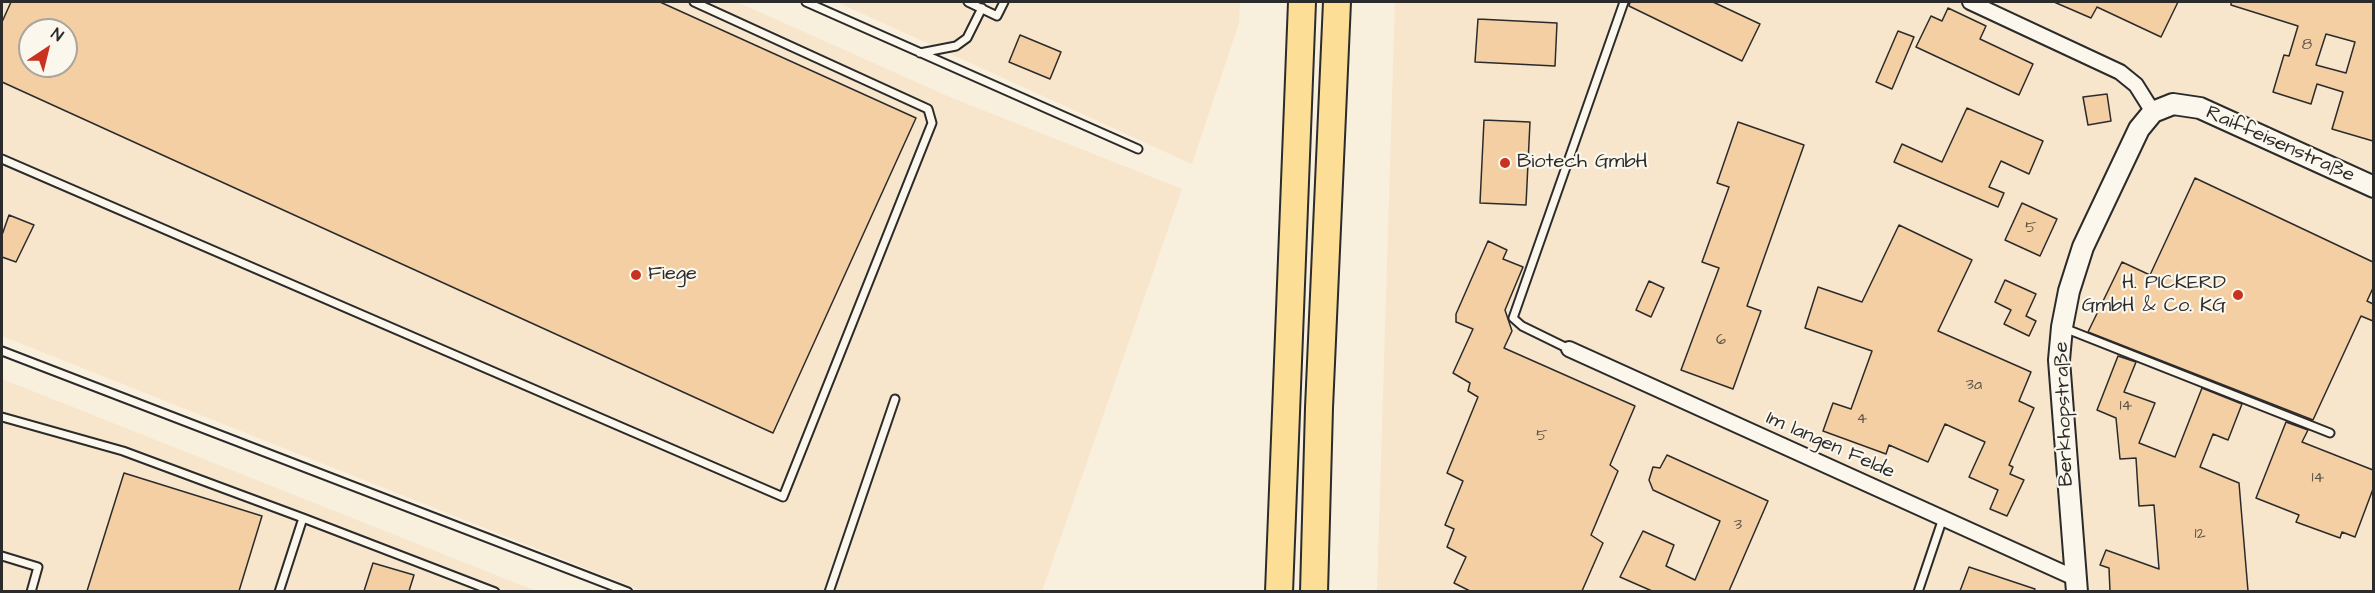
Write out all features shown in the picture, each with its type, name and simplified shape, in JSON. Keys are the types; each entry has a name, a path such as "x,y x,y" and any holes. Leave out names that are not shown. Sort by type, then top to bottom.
{"highway":[{"path":"1276,585 1302,2"},
{"path":"1314,591 1319,396 1337,2"}],"main road":[{"name":"Raiffeisenstraße","path":"2153,112 2173,104 2200,108 2373,187"},
{"name":"Berkhopstraße","path":"2076,585 2059,360 2062,327 2069,291 2083,247 2139,129 2153,112"}],"street":[{"path":"1970,2 2120,72 2136,85 2153,112"},
{"name":"Im langen Felde","path":"1569,349 1943,518 2076,585"}],"lane":[{"path":"2,159 783,497 932,123 928,110 694,2"},
{"path":"806,2 1138,149"},
{"path":"968,2 997,16 1004,2"},
{"path":"1569,349 1522,326 1513,318 1624,2"},
{"path":"920,53 962,42 967,38 982,8"},
{"path":"2062,327 2330,433"},
{"path":"2,351 628,591"},
{"path":"829,591 895,399"},
{"path":"2,417 123,451 495,591"},
{"path":"279,591 303,518"},
{"path":"1918,591 1943,518"},
{"path":"2,556 38,567 31,591"}],"shaded area":[{"path":"2,2 737,2 952,98 1182,189 1042,591 643,591 2,336"},
{"path":"837,2 1240,2 1239,23 1192,164"},
{"path":"1395,2 2373,2 2373,591 1377,592"},
{"path":"2,379 536,591 2,591"}],"building":[{"name":"Fiege","path":"11,2 660,2 916,118 773,433 2,82 2,22"},
{"path":"1630,2 1713,2 1760,24 1742,61 1629,6"},
{"path":"2054,2 2178,2 2161,37 2097,7 2091,18"},
{"path":"2231,2 2373,2 2373,141 2332,129 2343,92 2317,84 2311,104 2273,92 2284,55 2289,56 2298,26 2231,5","holes":["2326,34 2355,42 2346,73 2316,65"]},
{"path":"1948,8 1986,26 1980,39 2033,64 2019,95 1916,47 1931,16 1942,21"},
{"path":"1478,19 1557,23 1555,66 1475,62"},
{"path":"1898,31 1914,37 1892,89 1876,82"},
{"path":"1020,35 1061,52 1050,79 1009,62"},
{"path":"2107,94 2111,121 2088,125 2083,97"},
{"path":"1967,108 2043,141 2029,174 2001,161 1989,187 2004,193 1998,207 1894,162 1902,144 1942,162"},
{"name":"Biotech GmbH","path":"1484,120 1530,122 1526,205 1480,203"},
{"path":"1738,122 1804,145 1747,306 1761,311 1733,389 1681,370 1719,268 1702,262 1729,187 1717,183"},
{"name":"H. PICKERD GmbH & Co. KG","path":"2195,178 2373,262 2373,288 2367,301 2373,304 2373,321 2361,316 2313,420 2088,332 2122,262 2150,275"},
{"path":"2022,203 2057,219 2040,256 2005,240"},
{"path":"9,215 34,225 16,262 2,257 2,235"},
{"path":"1899,225 1972,260 1938,331 2031,372 2019,401 2034,408 2009,465 2013,467 2010,474 2024,480 2007,516 1990,509 1998,490 1969,477 1985,442 1945,424 1928,462 1889,445 1886,454 1823,431 1833,403 1851,409 1872,351 1805,328 1818,287 1862,302"},
{"path":"1488,241 1507,250 1503,259 1523,267 1505,310 1512,331 1504,348 1635,406 1610,465 1618,471 1591,535 1603,543 1582,591 1470,591 1454,583 1466,557 1447,547 1454,529 1445,525 1463,481 1447,473 1478,397 1468,391 1470,383 1453,373 1473,329 1456,322 1456,314"},
{"path":"2005,280 2036,294 2026,316 2036,321 2029,336 2004,324 2011,310 1995,302"},
{"path":"1649,281 1664,288 1651,317 1636,310"},
{"path":"2118,356 2136,362 2124,392 2155,403 2139,443 2175,457 2202,388 2242,404 2228,440 2213,434 2200,467 2239,483 2248,591 2110,591 2109,568 2100,565 2106,550 2159,569 2154,505 2139,506 2136,458 2120,459 2116,418 2097,410"},
{"path":"2286,422 2308,430 2302,442 2373,470 2373,489 2355,537 2342,532 2340,538 2296,522 2299,515 2256,498"},
{"path":"1667,455 1768,501 1729,591 1652,591 1620,577 1643,531 1674,545 1666,566 1695,580 1720,521 1653,490 1649,480 1653,467 1660,468"},
{"path":"124,473 262,516 239,591 87,591"},
{"path":"373,563 414,575 409,591 364,591"},
{"path":"1969,567 2035,589 2034,591 1960,591"}],"place":[{"name":"Biotech GmbH","path":"1505,163"},
{"name":"Fiege","path":"636,275"},
{"name":"H. PICKERD GmbH & Co. KG","path":"2238,295"}]}
